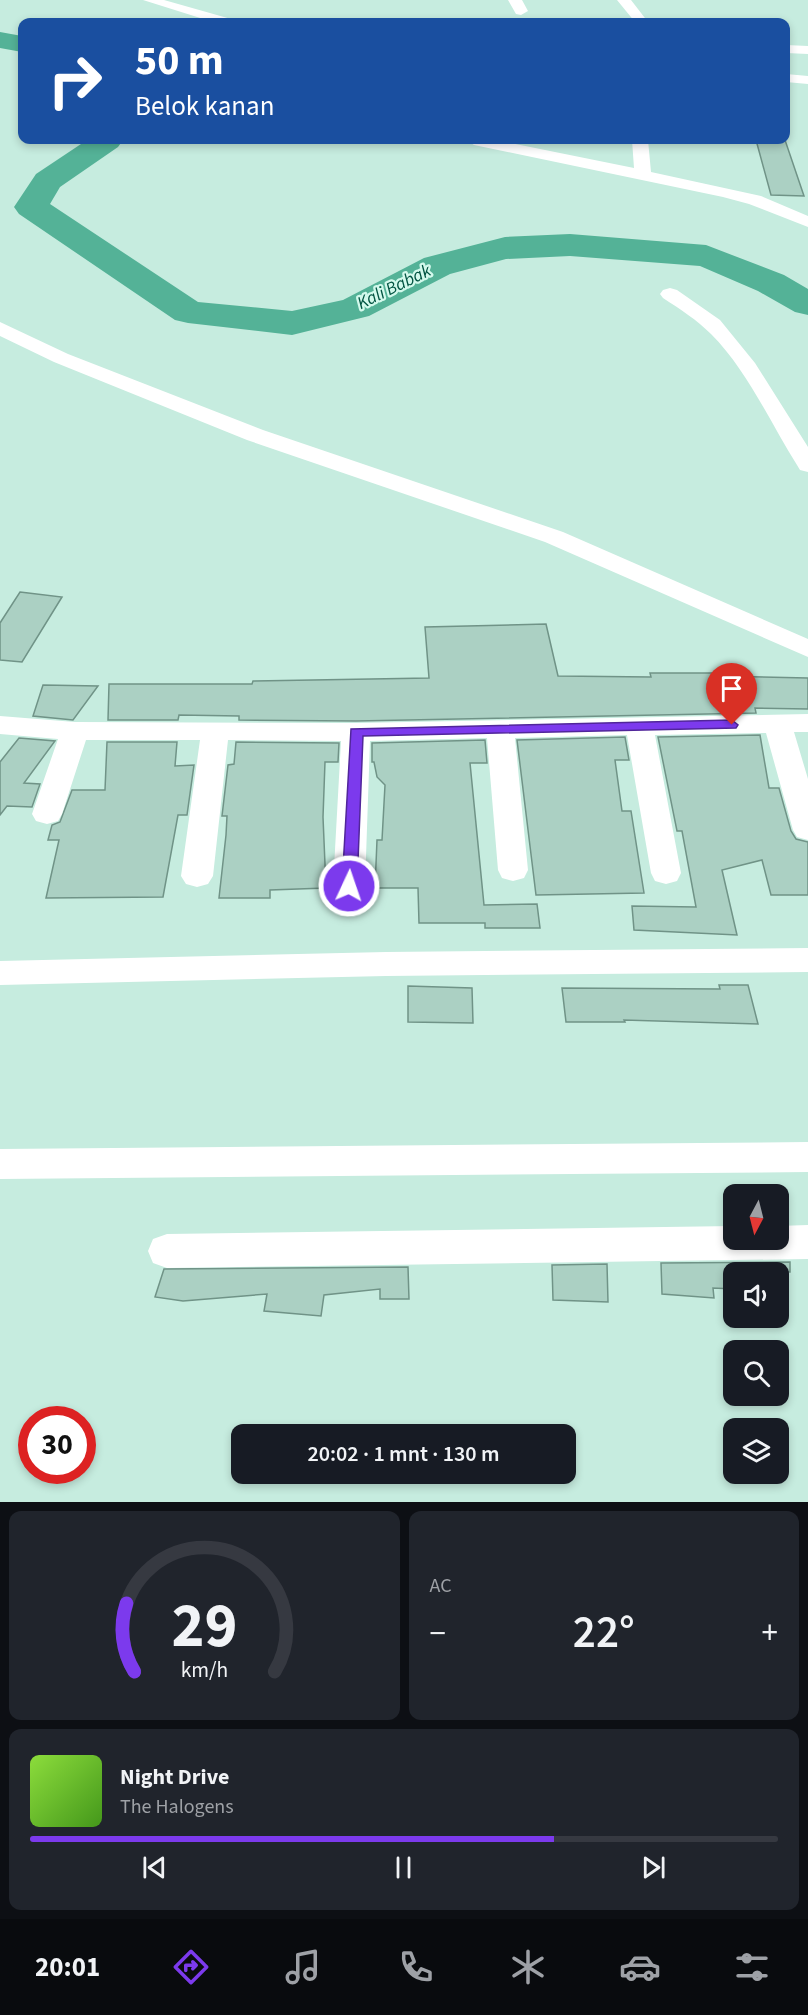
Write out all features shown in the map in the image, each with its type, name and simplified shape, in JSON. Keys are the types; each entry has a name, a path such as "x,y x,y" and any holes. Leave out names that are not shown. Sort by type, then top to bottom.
{"street":[{"path":"150,0 171,2 215,18"},
{"path":"624,0 639,18"},
{"path":"790,49 808,50"},
{"path":"790,78 808,80"},
{"path":"493,144 755,200 808,202"},
{"path":"640,144 643,176"},
{"path":"755,200 808,222"},
{"path":"670,294 700,314 724,336 747,367 808,465"},
{"path":"0,328 61,358 255,435 554,537 808,649"},
{"path":"1,726 75,731 356,732 808,723"},
{"path":"778,724 808,830"},
{"path":"639,725 666,873"},
{"path":"500,728 513,870"},
{"path":"197,876 215,730"},
{"path":"47,814 75,731"},
{"path":"349,886 356,732"},
{"path":"0,973 386,964 808,960"},
{"path":"0,1164 808,1158"},
{"path":"167,1251 808,1242"}],"building":[{"path":"757,144 786,144 804,196 771,195"},
{"path":"20,592 62,597 22,662 0,660 0,623"},
{"path":"546,624 558,676 651,677 650,673 715,673 715,676 808,678 808,709 755,708 756,713 356,721 239,720 239,716 179,715 178,720 108,720 109,684 252,684 253,681 429,678 425,627"},
{"path":"43,685 98,686 73,720 33,716"},
{"path":"760,735 769,788 779,788 791,831 796,839 808,842 808,895 771,895 762,860 722,870 737,935 634,930 632,906 696,907 682,831 677,831 658,737"},
{"path":"625,737 629,760 615,760 622,811 631,811 644,893 536,895 517,740"},
{"path":"19,738 55,741 24,783 40,784 32,807 7,806 0,815 0,762"},
{"path":"485,740 487,763 470,763 484,905 537,904 540,928 485,928 485,923 419,923 418,888 375,888 377,840 382,840 385,785 377,777 374,762 372,762 372,743"},
{"path":"107,742 177,742 175,766 194,765 187,815 178,815 163,897 46,898 59,840 48,840 52,825 60,822 72,790 105,790"},
{"path":"236,742 339,743 338,762 325,762 323,817 326,888 270,890 270,898 219,898 227,816 222,816 228,765 234,764"},
{"path":"719,985 748,985 758,1024 624,1020 625,1022 566,1022 562,988 720,989"},
{"path":"408,986 472,988 473,1023 408,1022"},
{"path":"661,1263 723,1263 723,1288 713,1288 714,1298 662,1294"},
{"path":"607,1264 608,1302 553,1300 552,1265"},
{"path":"408,1267 409,1299 380,1299 380,1289 324,1295 321,1316 264,1311 267,1294 183,1301 155,1297 164,1269"}],"waterway":[{"name":"Kali Babak","path":"0,40 18,43"},
{"name":"Kali Babak","path":"101,144 48,181 31,207 188,312 292,323 356,308 437,266 505,248 570,245 706,256 771,283 808,304"}],"route":[{"path":"349,886 356,732 732,725"}]}
